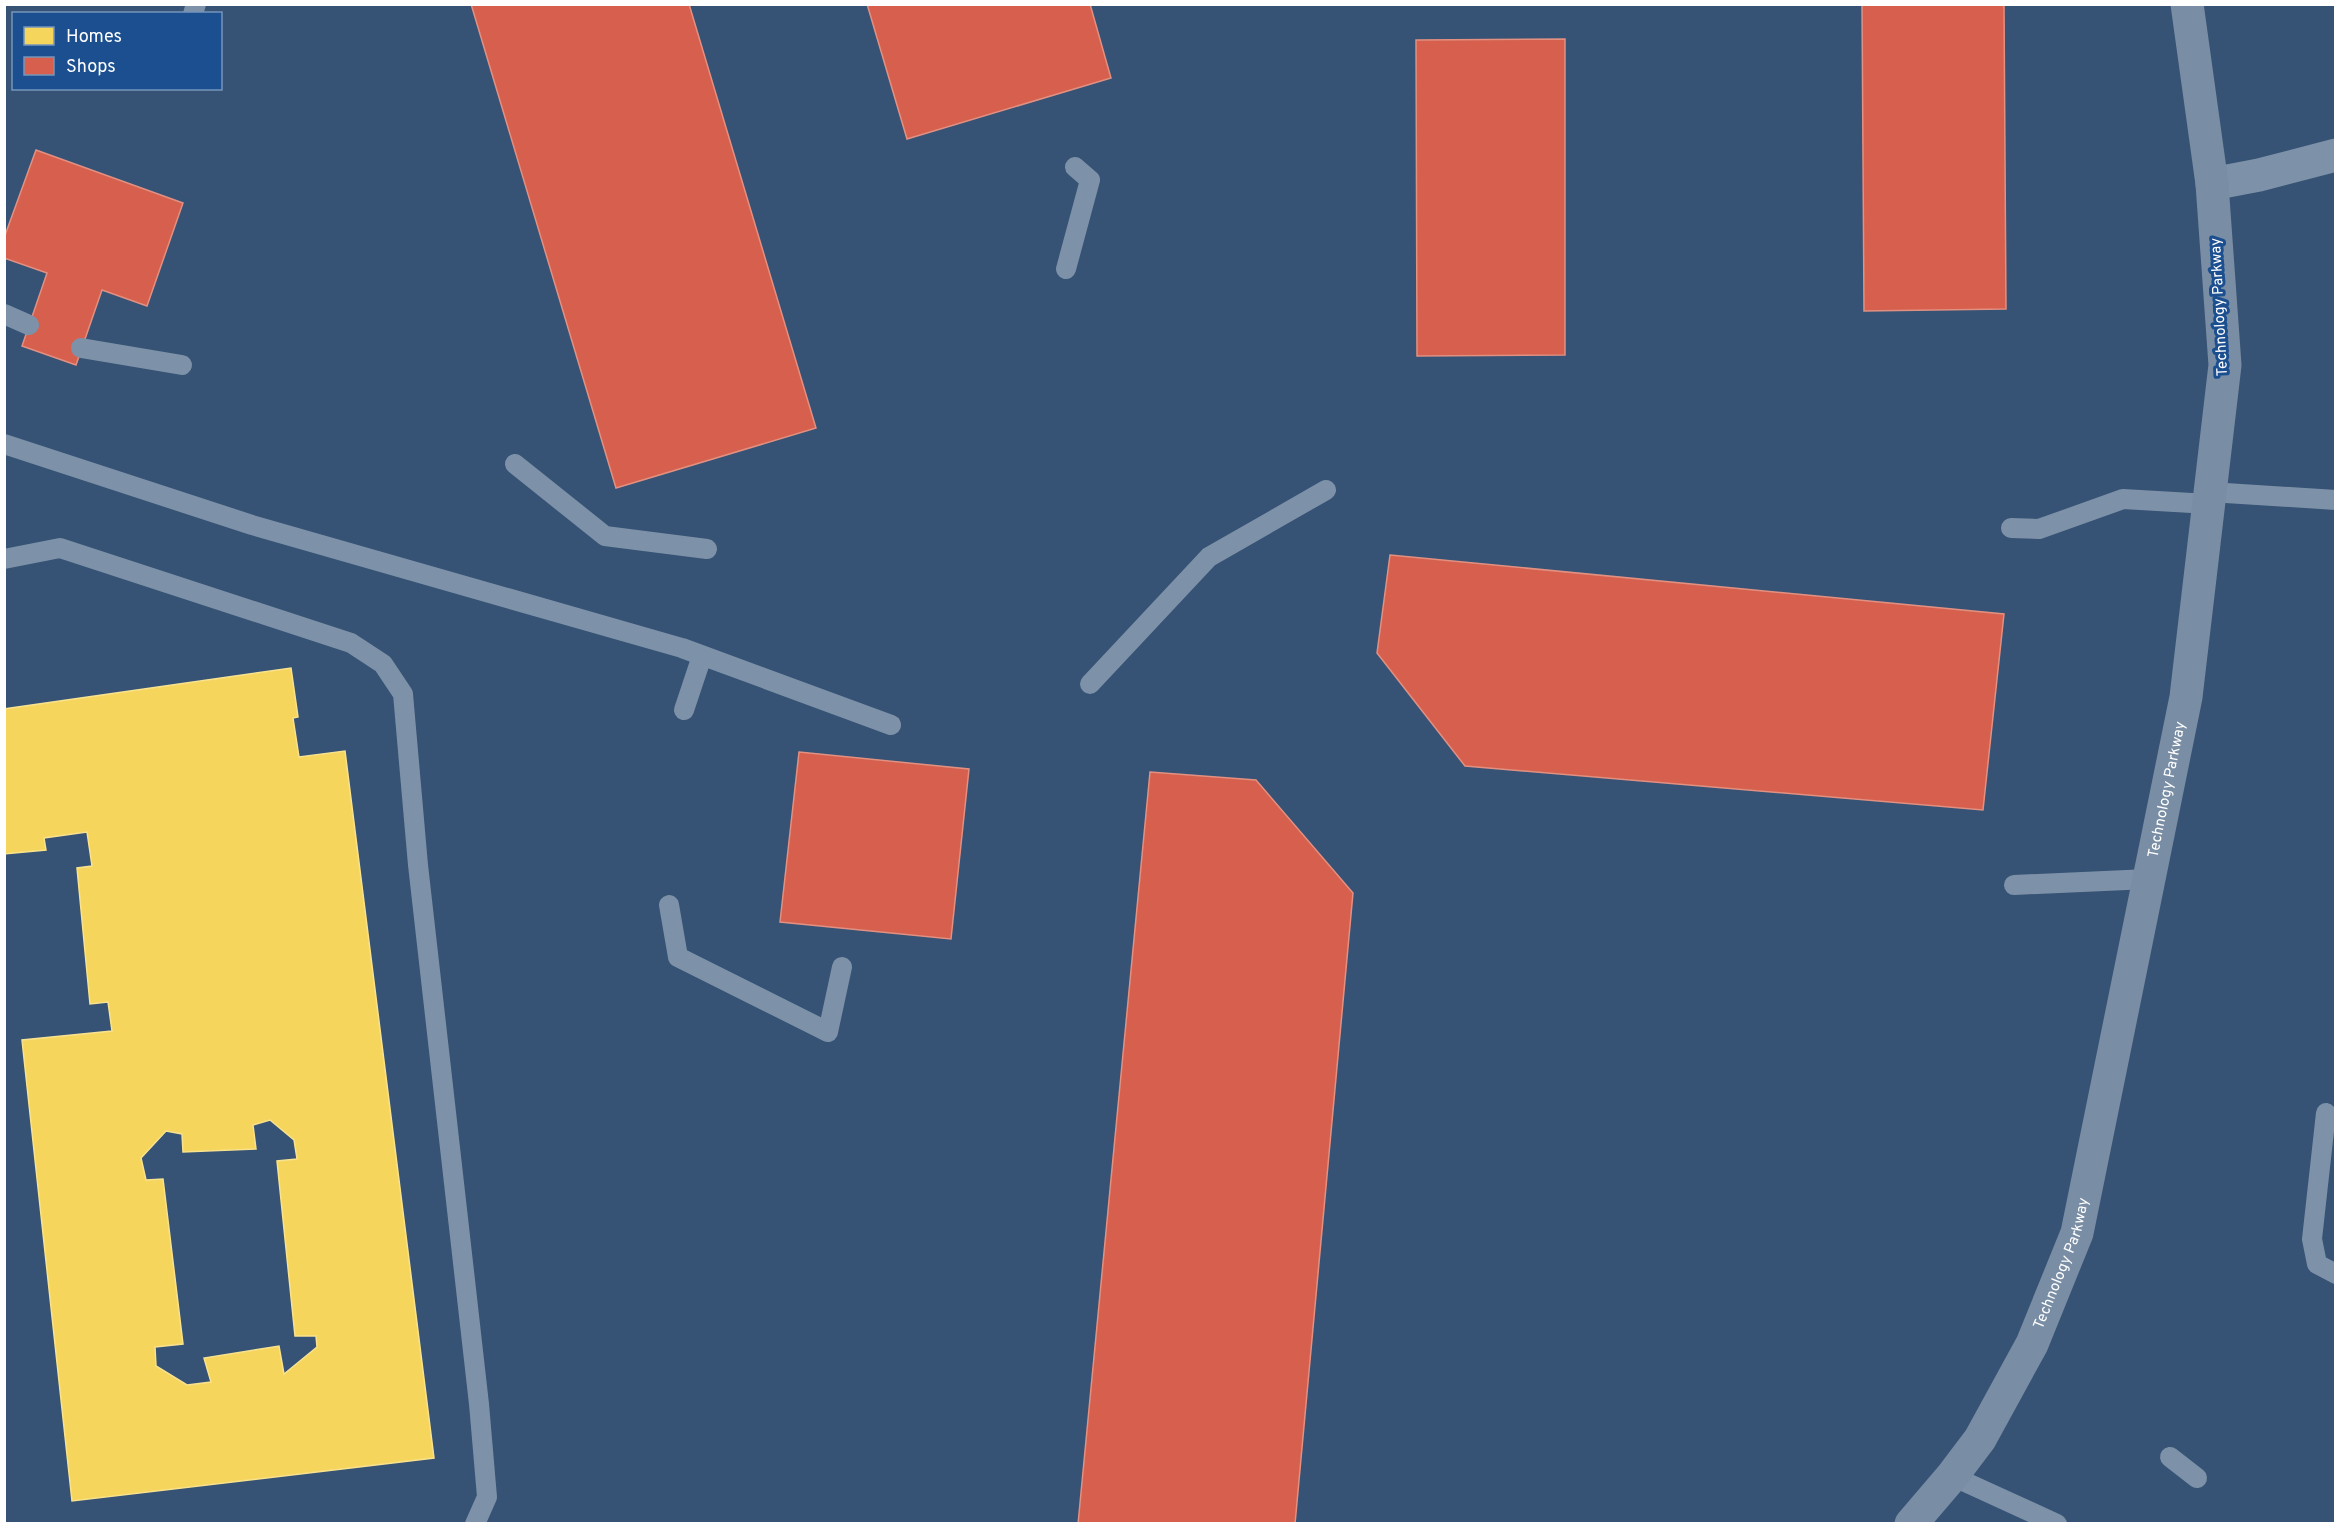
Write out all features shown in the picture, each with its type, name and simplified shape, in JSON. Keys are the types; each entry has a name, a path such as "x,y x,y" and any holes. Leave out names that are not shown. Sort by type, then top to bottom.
{"street":[{"name":"Technology Parkway","path":"1911,1524 1980,1439 2032,1344 2077,1233 2186,697 2225,365 2212,184 2187,4"},
{"path":"2212,184 2259,175 2336,155"}],"lane":[{"path":"1066,269 1090,180 1075,167"},
{"path":"4,314 29,325"},
{"path":"81,348 182,365"},
{"path":"4,444 252,525 702,656 891,724"},
{"path":"515,464 605,536 706,549"},
{"path":"1090,684 1209,556 1326,490"},
{"path":"2011,528 2039,530 2123,499 2336,500"},
{"path":"4,559 60,548 351,643 383,664 403,694 418,865 479,1404 487,1497 475,1524"},
{"path":"684,710 702,656"},
{"path":"2014,885 2149,879"},
{"path":"669,906 678,957 828,1032 842,966"},
{"path":"2326,1113 2312,1239 2317,1264 2336,1274"},
{"path":"2170,1458 2197,1478"},
{"path":"1952,1476 2057,1524"}],"building: Homes":[{"path":"291,668 298,717 293,718 299,757 345,751 434,1458 72,1501 22,1040 112,1031 108,1002 90,1004 77,868 92,866 87,832 44,838 46,850 4,854 4,709","holes":["270,1120 294,1140 297,1159 277,1161 295,1336 316,1336 317,1347 284,1374 279,1346 204,1358 211,1382 187,1385 156,1366 155,1347 183,1344 163,1179 146,1180 141,1158 166,1131 182,1134 183,1152 256,1149 253,1125"]}],"building: Shops":[{"path":"471,4 689,4 816,428 616,488"},
{"path":"867,4 1090,4 1111,78 907,139"},
{"path":"1862,4 2004,4 2006,309 1864,311"},
{"path":"1565,39 1565,355 1417,356 1416,40"},
{"path":"36,150 183,203 147,306 102,290 76,365 22,346 47,273 4,258 4,238"},
{"path":"1390,555 2004,614 1983,810 1465,766 1377,653"},
{"path":"799,752 969,769 951,939 780,922"},
{"path":"1150,772 1256,780 1353,893 1295,1524 1078,1524"}]}
